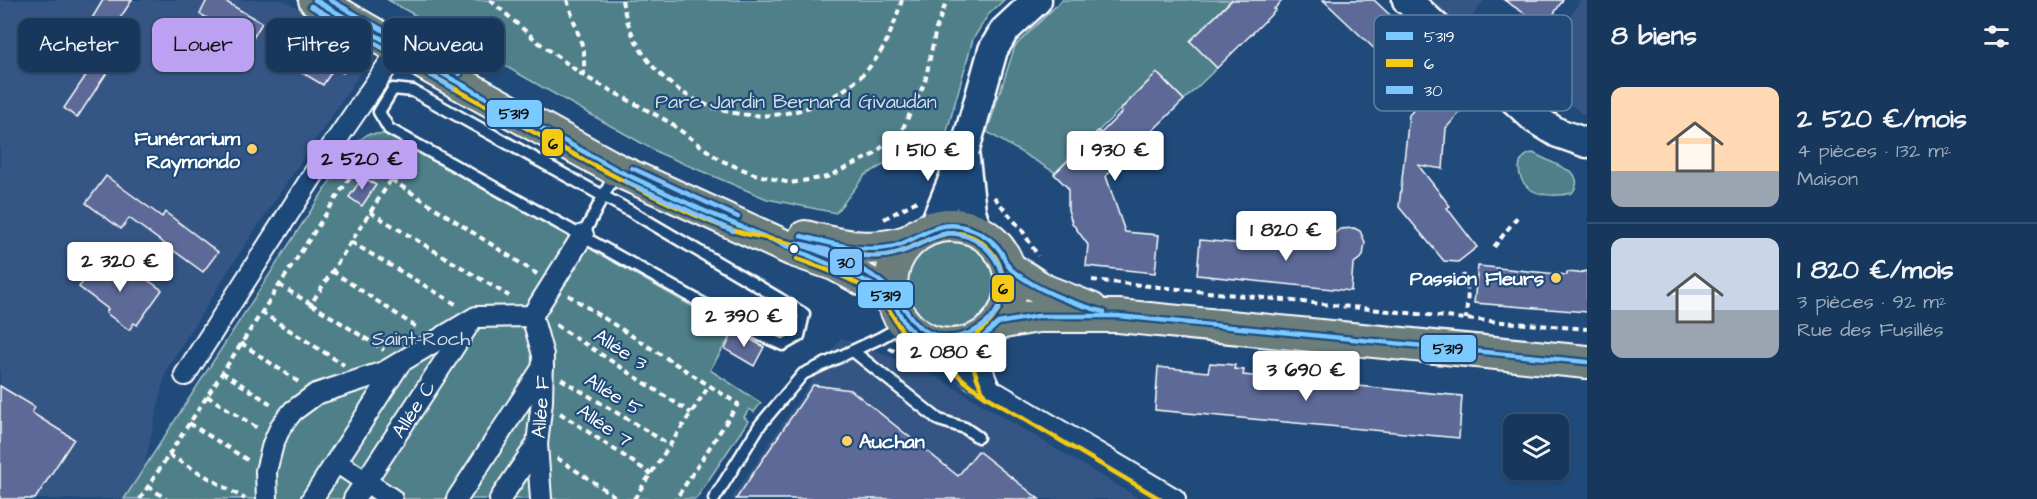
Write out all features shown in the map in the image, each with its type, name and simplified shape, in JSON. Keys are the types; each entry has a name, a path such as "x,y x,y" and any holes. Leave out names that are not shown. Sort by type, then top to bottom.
{"main road":[{"path":"315,0 383,40"},
{"path":"435,72 611,183 700,209 794,250 834,264 877,287 916,335 930,342 958,345 991,330 1038,316 1118,316 1587,362"},
{"path":"742,226 858,248 880,249 956,225 977,231 992,240 1002,253 1009,268 1012,283 1006,311 991,330"},
{"path":"899,313 891,286 893,270 900,254 922,234"},
{"path":"1009,268 1045,291 1118,316"}],"street":[{"path":"922,234 964,153 993,50 1004,31 1036,0"},
{"path":"1407,0 1423,15"},
{"path":"185,375 324,158 377,97 388,72"},
{"path":"1526,111 1558,133 1587,143"},
{"path":"964,153 967,187 977,231"},
{"path":"267,499 266,471 274,439 289,416 316,394 384,372 474,318 533,314 583,235"},
{"name":"Allée F","path":"533,314 543,355 542,401 537,444 541,499"},
{"name":"Allée C","path":"354,499 474,318"},
{"path":"991,330 981,348 983,375 991,391"},
{"path":"945,345 952,358 962,369 991,391 1175,499"},
{"path":"312,499 402,361"},
{"path":"457,499 543,367"},
{"path":"500,499 537,444"},
{"path":"336,462 392,499"}],"lane":[{"path":"393,89 413,91 611,183 804,314 799,336 783,345 760,335 389,129 379,112 377,97 393,89"},
{"path":"583,235 611,183"},
{"path":"714,499 760,425 803,374 853,351 899,313"},
{"path":"853,351 939,420 965,428 978,437"}],"path":[{"path":"490,0 538,42 584,76 669,122 720,160 754,174 790,183 826,177 873,155 903,128 925,82 936,28 947,0"},
{"path":"567,0 584,51 584,76"},
{"path":"622,0 625,20 645,57 674,88 711,108 753,117 795,113 834,97 867,71 891,35 902,0"},
{"path":"311,304 391,180"},
{"path":"967,187 983,189 990,193 1022,231 1039,257"},
{"path":"882,220 918,200"},
{"name":"Allée 3","path":"370,212 691,413"},
{"path":"1494,247 1518,216"},
{"path":"351,242 474,318"},
{"path":"332,272 436,341"},
{"path":"1463,274 1468,292 1466,319"},
{"path":"1089,280 1466,319 1587,329"},
{"path":"279,285 402,361"},
{"path":"261,312 364,378"},
{"path":"241,343 316,394"},
{"name":"Allée 5","path":"543,367 670,445"},
{"path":"222,372 289,416"},
{"path":"634,499 709,386"},
{"path":"207,396 274,439"},
{"name":"Allée 7","path":"542,401 651,474"},
{"path":"189,423 266,471"},
{"path":"537,444 619,499"},
{"path":"169,454 245,499"},
{"path":"148,486 166,499"}],"shaded area":[{"path":"0,0 283,0 315,18 266,18 266,72 361,72 239,254 166,370 144,467 124,499 0,499"},
{"path":"1427,0 1484,0 1473,15 1442,15"},
{"path":"1581,0 1587,0 1587,117 1572,106 1571,15"},
{"path":"841,338 921,368 1140,499 731,499"}],"green space":[{"name":"Parc Jardin Bernard Givaudan","path":"388,0 1004,0 988,15 973,39 942,149 892,160 865,175 836,213 767,199 659,153 504,65 504,18 420,18"},
{"path":"1062,0 1231,0 1191,41 1217,68 1184,100 1157,73 1056,173 987,132 1015,46"},
{"name":"Saint-Roch","path":"368,134 386,134 392,137 734,330 710,370 761,403 754,412 749,409 744,417 748,421 696,499 124,499 354,144"},
{"path":"1533,153 1572,172 1576,182 1572,193 1545,195 1534,192 1525,185 1520,174 1520,163 1527,155"},
{"path":"952,239 969,243 984,252 993,267 997,284 993,301 984,316 969,325 952,329 935,325 920,316 911,301 907,284 911,267 920,252 935,243"}],"building":[{"path":"103,0 132,0 120,18 92,18"},
{"path":"207,0 223,0 254,18 207,18 200,14"},
{"path":"1232,0 1283,0 1274,9 1276,10 1217,68 1190,41"},
{"path":"1323,0 1374,0 1390,15 1374,15 1374,48"},
{"path":"1504,0 1563,0 1553,15 1527,15"},
{"path":"254,18 262,23 254,36"},
{"path":"88,72 107,72 77,118 64,108"},
{"path":"301,72 331,72 323,85"},
{"path":"1157,73 1184,100 1106,176 1125,232 1159,235 1155,273 1086,266 1088,245 1072,223 1068,210 1068,188 1054,174 1098,131 1101,133 1122,112 1120,110"},
{"path":"1413,111 1461,111 1446,128 1443,169 1418,165 1450,206 1447,208 1477,247 1458,262 1444,261 1399,207 1409,115"},
{"path":"106,176 162,217 165,212 218,252 203,272 129,218 121,229 86,203"},
{"path":"363,177 376,185 362,206 349,197"},
{"path":"1354,228 1360,231 1365,242 1363,256 1353,264 1351,291 1197,275 1200,240 1278,247 1278,243 1318,247 1340,229"},
{"path":"101,257 131,279 136,272 162,290 137,325 134,323 129,330 106,313 108,309 79,287"},
{"path":"1478,266 1567,275 1567,272 1587,271 1587,312 1474,303"},
{"path":"734,330 764,347 754,366 725,349"},
{"path":"1210,363 1235,365 1234,369 1244,370 1243,375 1462,396 1459,438 1155,410 1158,367 1208,372"},
{"name":"Auchan","path":"813,385 851,390 958,476 978,451 1039,499 736,499"},
{"path":"0,386 35,407 32,413 74,439 35,499 0,499"}],"transit line":[{"name":"5319","path":"315,0 432,68 617,170 877,287 893,302 905,324 916,335 930,342 945,346 971,342 983,337 998,323 1038,316 1118,316 1587,362"},
{"name":"30","path":"330,0 460,74"},
{"name":"6","path":"311,6 593,165 661,200 725,227 746,234 817,249 864,256 892,254 946,234 960,233 974,237 994,255 999,263 1003,282 1001,302 997,311 978,333 973,343 973,363 985,396 1160,499"},
{"name":"30","path":"311,6 453,88"},
{"name":"30","path":"632,168 738,217"},
{"name":"30","path":"625,181 733,231"},
{"name":"5319","path":"801,236 846,246 880,249 900,244 941,226 965,227 988,238 1001,252 1007,265 1034,285 1068,301 1104,312"},
{"name":"30","path":"948,233 967,237 983,246 995,258 1002,273 1003,289 1000,305 990,319 974,331 951,337 933,334 918,326 894,294 873,276 846,262 797,243 849,254 875,256 900,252 948,233"},
{"name":"6","path":"797,259 844,277 868,290 886,306 910,340 940,352 965,382 1006,408"}],"place":[{"name":"Funérarium Raymondo","path":"252,149"},
{"name":"Passion Fleurs","path":"1556,278"},
{"name":"Auchan","path":"847,441"}]}
